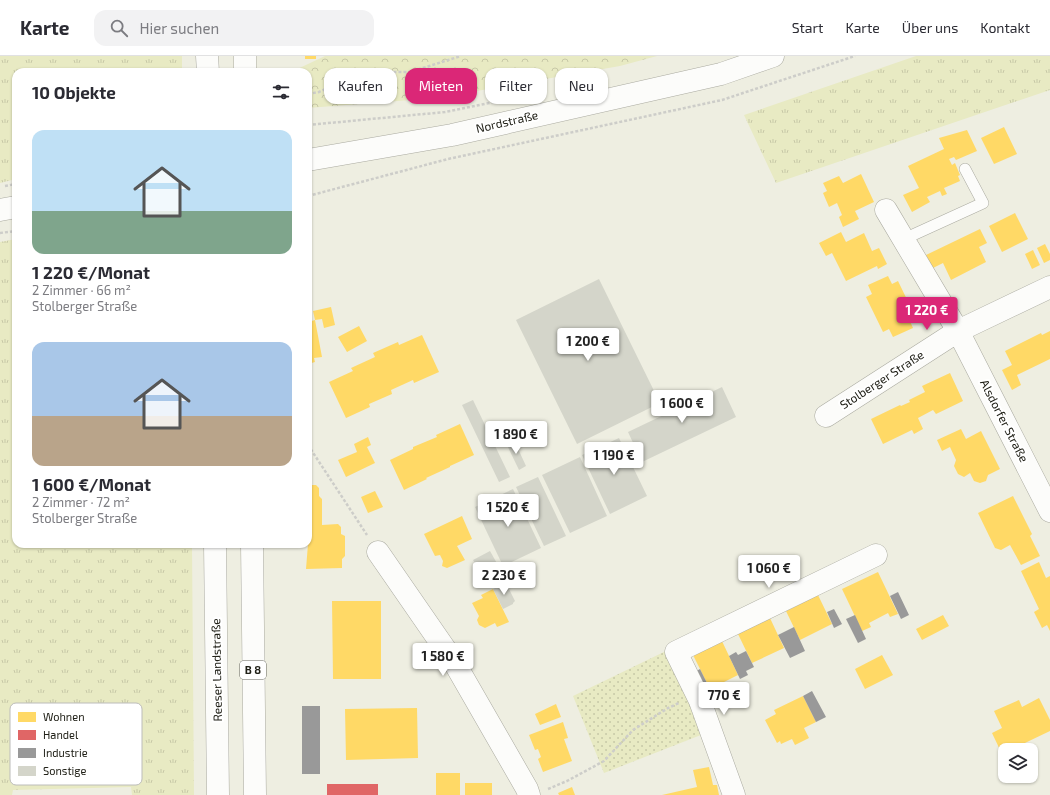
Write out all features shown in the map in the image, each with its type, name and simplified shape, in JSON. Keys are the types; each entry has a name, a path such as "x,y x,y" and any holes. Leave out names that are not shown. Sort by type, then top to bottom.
{"street":[{"path":"208,56 208,68"},
{"path":"245,56 245,68"},
{"name":"Nordstraße","path":"312,159 460,133 721,74 774,56"},
{"path":"0,210 12,208"},
{"path":"886,210 958,331"},
{"name":"Stolberger Straße","path":"826,416 958,331 1050,287"},
{"name":"Alsdorfer Straße","path":"958,331 1050,511"},
{"name":"Reeser Landstraße","path":"215,548 218,795"},
{"name":"B 8","path":"252,548 255,795"},
{"path":"378,552 454,662 527,789 537,792"},
{"path":"734,795 698,694 676,652 876,555"}],"lane":[{"path":"904,239 983,202 966,168"}],"path":[{"path":"312,93 319,92 362,72 410,72 460,56"},
{"path":"312,195 448,159 722,100 855,56"},
{"path":"312,125 445,112 485,104"},
{"path":"0,188 12,185"},
{"path":"0,233 12,232"},
{"path":"312,451 378,552"},
{"path":"537,792 567,781 604,762 633,730 668,708 698,694"}],"green space":[{"path":"0,56 182,56 182,68 12,68 12,180 0,183"},
{"path":"325,56 657,56 608,68 555,68 555,77 547,79 547,68 485,68 485,89 477,91 477,68 405,68 405,100 397,101 397,68 324,68 324,104 359,104 312,108 312,68 300,68"},
{"path":"916,56 1050,56 1050,90 776,183 744,115"},
{"path":"12,240 12,548 192,548 194,795 132,795 131,787 13,790 12,795 0,795 0,242"},
{"path":"668,650 706,733 604,773 573,696"}],"building: Wohnen":[{"path":"305,56 316,56 316,59 305,59"},
{"path":"1004,127 1017,154 994,164 981,138"},
{"path":"967,130 977,151 956,160 954,157 949,159 952,165 955,163 960,175 958,176 960,181 944,188 947,194 942,196 940,191 927,197 930,202 912,212 903,195 919,188 908,166 944,149 939,138"},
{"path":"861,174 874,202 855,211 859,219 843,227 839,217 842,215 837,203 829,207 823,193 827,191 823,183 839,176 843,183"},
{"path":"1015,213 1028,239 1002,252 989,226"},
{"path":"980,229 987,243 979,247 986,262 951,280 943,263 933,268 926,255"},
{"path":"841,232 846,242 864,233 872,251 879,248 887,264 878,269 877,266 846,281 832,253 826,256 819,243"},
{"path":"1045,244 1050,254 1050,260 1044,263 1037,248"},
{"path":"1033,250 1040,265 1032,269 1025,254"},
{"path":"888,276 892,284 898,281 915,316 909,319 913,328 893,337 889,329 883,332 866,297 872,294 868,285"},
{"path":"331,307 335,325 324,328 322,319 315,320 313,311"},
{"path":"315,320 322,357 314,358 315,362 312,363 312,321"},
{"path":"359,326 367,341 347,352 338,337"},
{"path":"1050,331 1050,359 1017,375 1021,385 1012,390 1002,370 1012,365 1005,351 1041,333 1042,335"},
{"path":"422,335 439,372 414,383 413,380 391,390 392,394 369,404 370,407 346,418 329,382 353,371 351,368 375,357 373,353 398,342 399,345"},
{"path":"950,373 963,401 936,414 933,410 918,418 923,429 914,434 912,430 883,444 871,419 900,405 901,406 910,402 909,400 925,392 922,386"},
{"path":"460,424 474,455 404,490 390,460"},
{"path":"961,429 966,439 981,431 1000,469 988,475 986,481 980,483 974,481 970,473 964,477 958,474 954,466 956,460 950,447 942,451 937,440"},
{"path":"368,437 371,445 367,447 375,463 346,477 338,460 357,452 354,444"},
{"path":"312,485 316,485 319,488 319,496 322,499 322,525 338,524 341,527 341,534 345,536 345,556 342,559 342,568 306,569 308,548 312,548"},
{"path":"375,491 383,507 368,513 361,497"},
{"path":"1013,496 1032,534 1030,536 1040,556 1021,565 1010,545 1001,550 995,548 978,513"},
{"path":"462,516 472,539 457,546 465,560 447,568 442,566 443,561 440,555 435,556 424,534"},
{"path":"1039,562 1046,578 1050,576 1050,631 1047,625 1042,628 1034,612 1039,609 1021,571"},
{"path":"878,572 898,614 890,617 888,613 869,623 871,627 862,631 842,589"},
{"path":"493,589 509,622 497,627 495,623 485,628 479,625 477,620 479,616 472,603 483,598 481,595"},
{"path":"818,595 832,624 800,640 786,611"},
{"path":"332,601 381,601 381,679 333,679"},
{"path":"943,615 949,626 922,640 916,629"},
{"path":"770,618 784,648 752,663 738,634"},
{"path":"721,639 738,675 710,689 692,653"},
{"path":"882,655 893,675 865,689 855,669"},
{"path":"803,696 816,722 804,728 809,738 795,745 792,739 781,744 780,741 777,743 765,720 776,714 774,710"},
{"path":"1039,698 1050,720 1050,731 1025,743 998,743 998,746 992,733 1002,728 994,711 1019,700 1022,707"},
{"path":"556,704 561,717 540,725 535,714"},
{"path":"417,708 418,758 346,760 345,709"},
{"path":"563,722 568,738 564,739 572,761 543,772 538,759 541,757 538,749 535,750 529,735"},
{"path":"709,767 713,785 717,785 719,795 662,795 697,787 693,770"},
{"path":"436,773 460,773 460,795 436,795"},
{"path":"465,783 492,783 492,795 465,795"},
{"path":"572,787 575,795 559,795 558,793"}],"building: Handel":[{"path":"327,784 378,784 378,795 327,795"}],"building: Industrie":[{"path":"898,592 909,615 901,619 890,596"},
{"path":"834,609 842,624 834,628 827,612"},
{"path":"855,615 866,639 858,643 846,619"},
{"path":"794,627 805,651 790,658 778,635"},
{"path":"746,651 754,667 746,671 748,675 740,679 729,656 736,652 738,655"},
{"path":"700,669 712,693 704,697 693,673"},
{"path":"812,691 826,717 816,722 803,696"},
{"path":"302,706 320,706 320,774 302,774"}],"building: Sonstige":[{"path":"599,279 660,403 577,444 516,320"},
{"path":"722,387 736,417 642,462 628,432"},
{"path":"473,400 510,477 499,482 462,405"},
{"path":"619,438 647,496 610,514 582,455"},
{"path":"514,440 526,466 519,470 506,443"},
{"path":"580,457 607,516 570,533 542,475"},
{"path":"538,477 566,536 544,546 516,487"},
{"path":"513,489 541,548 503,566 475,507"},
{"path":"490,551 503,574 486,583 473,560"},
{"path":"506,583 515,601 513,604 503,609 493,589"}]}
